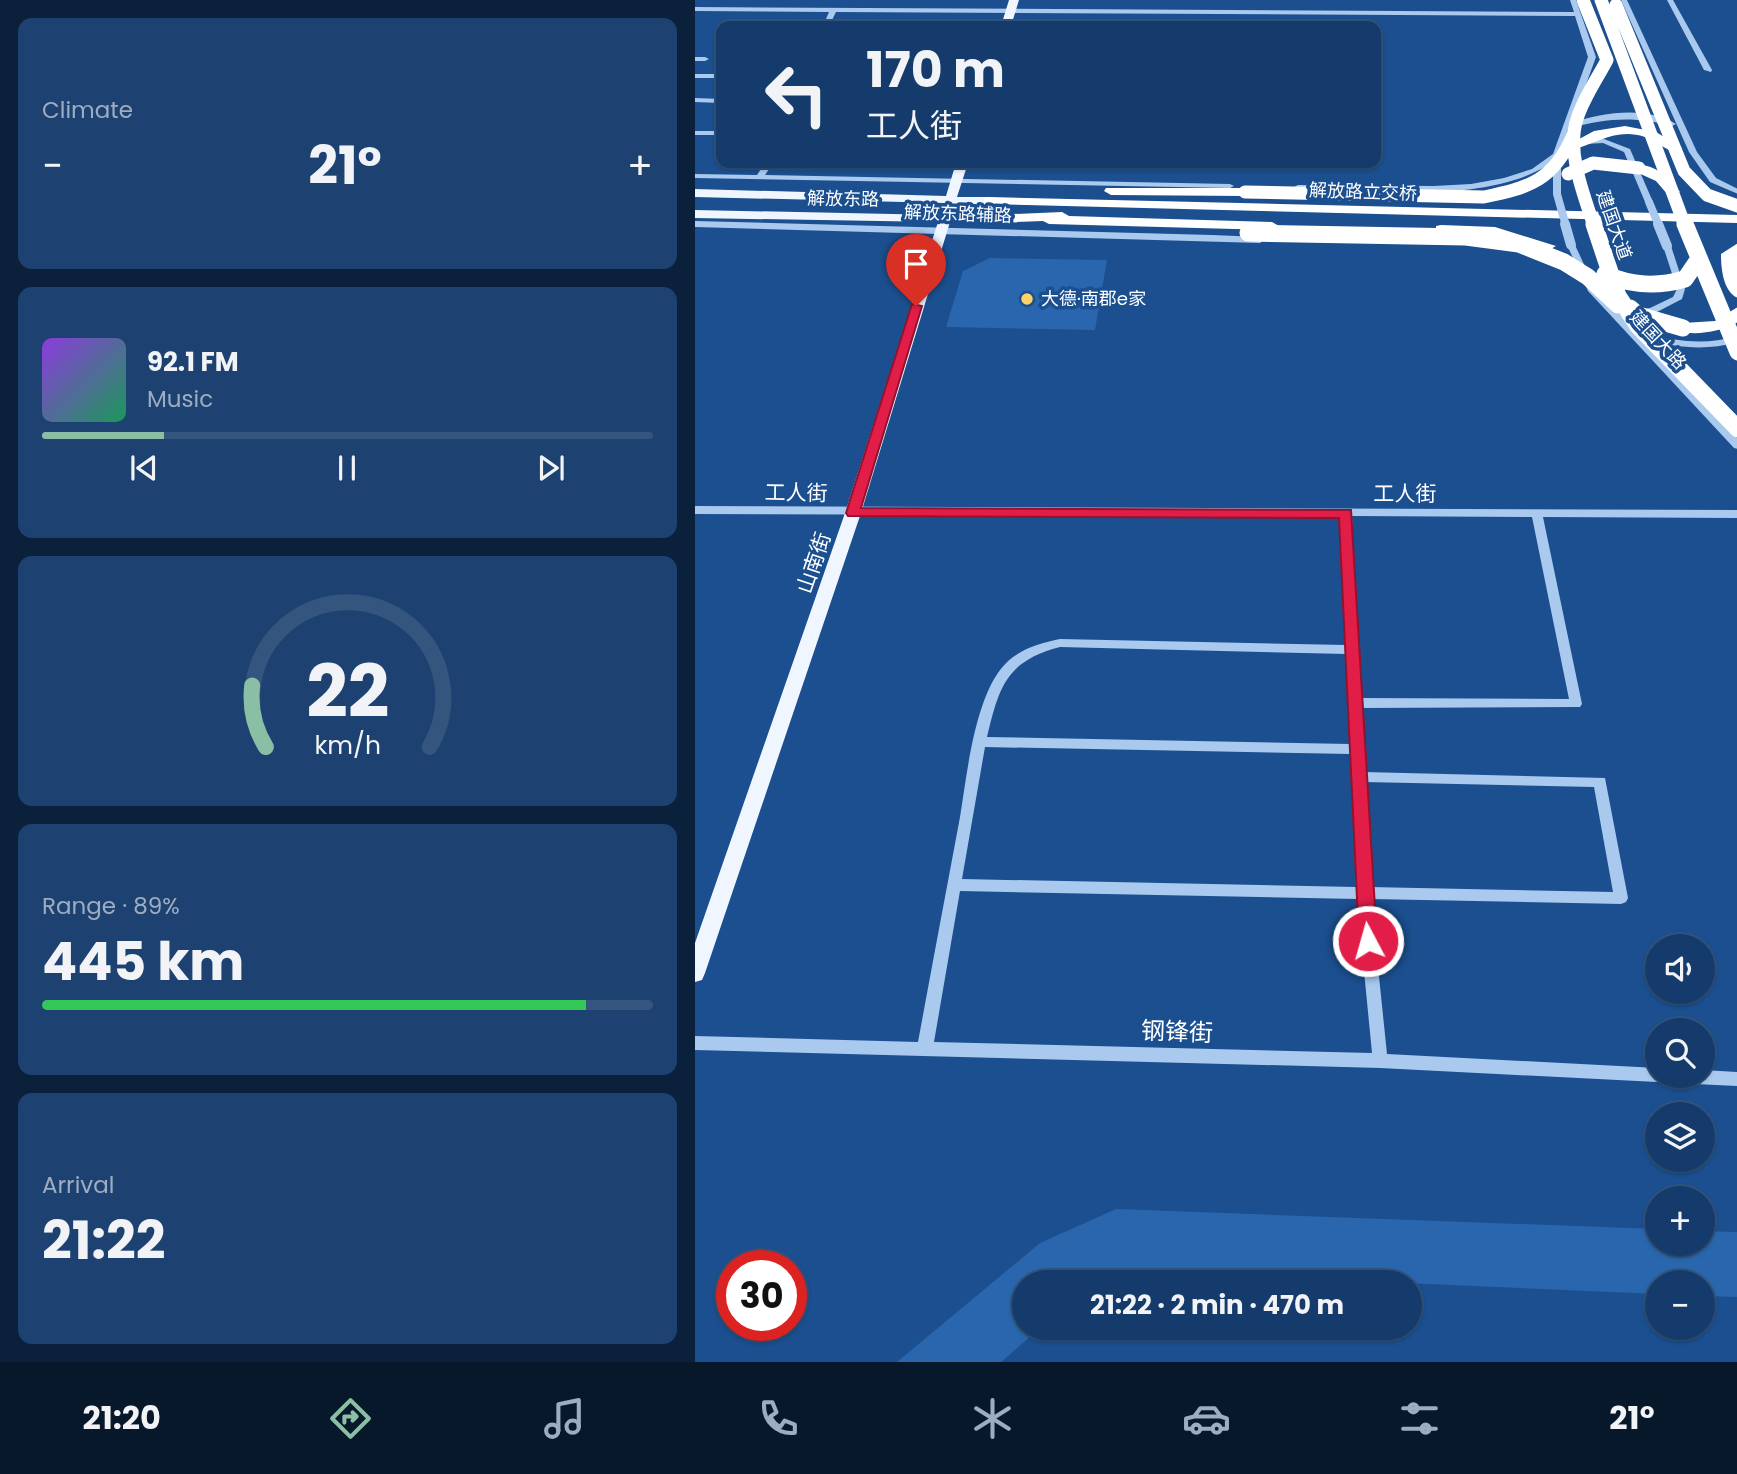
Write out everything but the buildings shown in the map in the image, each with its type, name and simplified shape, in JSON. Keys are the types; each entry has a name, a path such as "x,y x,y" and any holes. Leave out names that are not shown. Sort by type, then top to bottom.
{"highway":[{"path":"1601,0 1698,260 1737,352"},
{"path":"1613,0 1634,43 1675,148 1694,187 1707,197 1737,206"},
{"name":"建国大道","path":"1581,7 1607,60 1577,117 1571,135 1580,183 1620,300 1631,327 1737,429"},
{"path":"988,201 1117,191 1177,190 1484,197 1514,192 1554,172 1566,155 1571,135 1587,136 1624,130 1642,132 1666,141 1675,148"},
{"path":"1060,197 1501,204 1540,193 1580,166 1606,162 1639,168 1662,178 1673,192"},
{"name":"解放路立交桥","path":"988,201 1737,219"},
{"name":"解放路立交桥","path":"991,219 1064,216 1737,226"},
{"path":"1019,218 1108,223 1495,231 1537,241 1619,281 1642,285 1685,279 1698,260"},
{"path":"991,219 1029,226 1466,237 1519,244 1564,262 1588,276 1631,327"},
{"path":"1737,247 1727,254 1729,272 1737,294"},
{"path":"1620,300 1638,315 1683,328 1714,326 1733,318 1737,312"}],"main road":[{"name":"山南街","path":"695,973 853,513 960,168"},
{"name":"解放东路","path":"695,194 988,201"},
{"name":"解放东路","path":"695,214 942,224 991,219"}],"street":[{"path":"747,9 753,0"},
{"path":"855,9 860,0"},
{"path":"1573,0 1581,7"},
{"path":"1624,0 1693,152 1713,180 1737,192"},
{"path":"1670,0 1708,70"},
{"path":"695,9 1013,5 1581,7"},
{"path":"828,21 834,9"},
{"path":"695,59 705,59"},
{"path":"695,76 716,76"},
{"path":"695,100 716,101"},
{"path":"1177,190 1230,186 1411,188 1491,184 1545,167 1571,135 1603,117 1625,116 1662,120 1684,132"},
{"path":"695,133 716,133"},
{"path":"1557,155 1593,140 1621,146 1633,159 1681,289 1677,299 1652,311 1634,313 1600,299"},
{"path":"1557,155 1557,194 1571,245"},
{"path":"760,177 766,168"},
{"name":"解放东路辅路","path":"695,176 1230,186"},
{"name":"解放东路辅路","path":"695,224 942,224 1220,239"},
{"path":"1152,231 1220,239 1499,246 1547,258 1588,282"},
{"name":"建国大路","path":"1571,245 1588,282 1600,299 1631,327 1737,446"},
{"path":"1631,327 1665,342 1685,345 1718,345 1737,339"},
{"name":"工人街","path":"695,510 853,513 1737,514"},
{"path":"1346,514 1363,893 1380,1061"},
{"path":"1355,703 1576,704 1537,514"},
{"path":"925,1047 980,741 996,685 1014,659 1043,646 1060,643 1352,650"},
{"path":"980,741 1357,749"},
{"path":"953,885 1621,898 1600,782 1358,777"},
{"name":"钢锋街","path":"695,1043 1380,1061 1645,1074"},
{"path":"1715,1078 1737,1079"}],"place":[{"name":"大德·南郡e家","path":"1027,299"}],"route":[{"path":"916,306 853,513 1346,514 1363,893 1368,941"}]}
